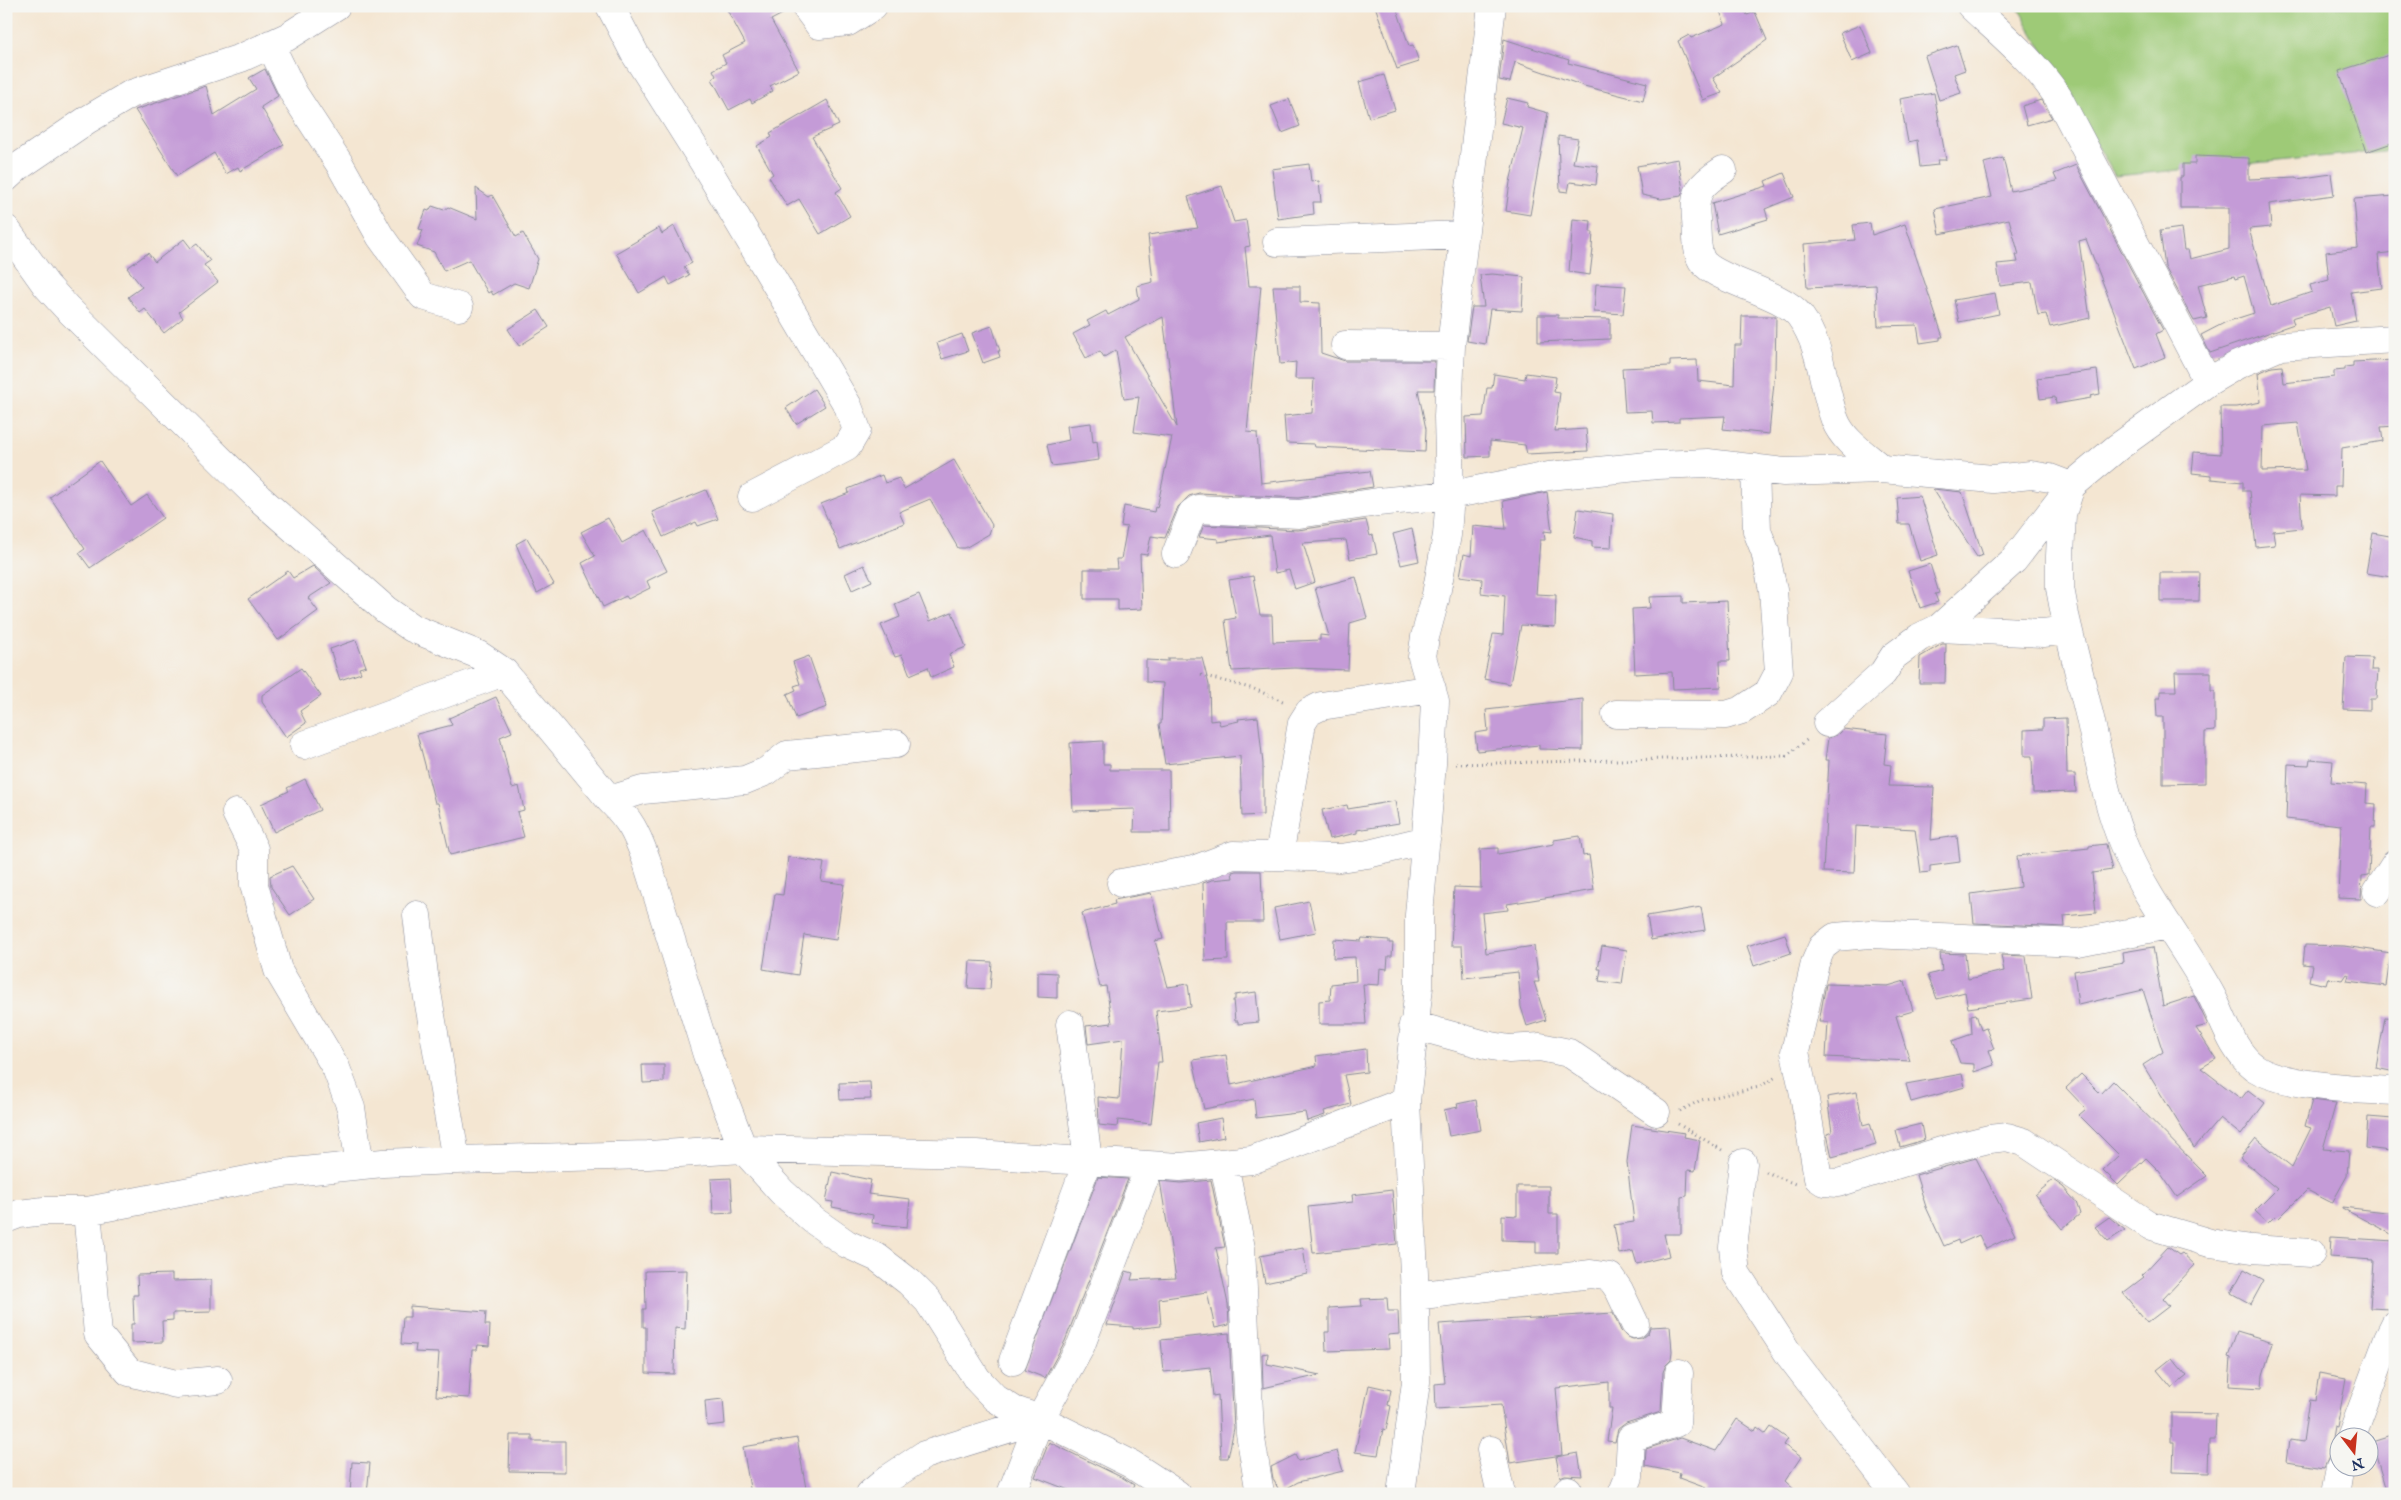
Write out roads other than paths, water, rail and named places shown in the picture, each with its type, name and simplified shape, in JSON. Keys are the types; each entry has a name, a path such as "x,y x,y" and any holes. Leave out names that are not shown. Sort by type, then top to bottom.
{"street":[{"path":"6,178 18,167 87,120 131,94 241,58 287,36 336,6"},
{"path":"610,6 635,54 704,163 848,406 857,430 847,447 752,497"},
{"path":"806,6 819,25 848,22 873,6"},
{"path":"1401,1494 1416,1382 1415,1296 1406,1101 1413,1025 1419,987 1418,915 1426,840 1435,701 1422,657 1447,535 1450,495 1448,417 1451,346 1492,6"},
{"path":"1971,6 2020,51 2048,81 2058,96 2208,382"},
{"path":"270,44 294,94 339,164 380,236 412,281 423,296 459,307"},
{"path":"1723,170 1704,181 1697,193 1695,210 1700,257 1706,265 1716,272 1782,301 1798,314 1818,351 1836,421 1844,435 1882,469"},
{"path":"6,229 46,285 66,307 252,492 386,610 412,628 479,655 504,672 610,800 628,818 637,835 707,1055 743,1149 782,1192 813,1220 847,1244 878,1258 909,1282 928,1301 978,1379 995,1398 1014,1410 1040,1419 1131,1464 1177,1494"},
{"path":"1277,242 1463,235"},
{"path":"1827,723 1883,673 1894,656 1920,637 1939,628 2014,560 2071,486 2118,447 2208,382 2237,365 2281,346 2395,339"},
{"path":"1345,344 1451,346"},
{"path":"1176,554 1192,513 1198,509 1299,514 1378,502 1450,495 1549,476 1657,465 1708,463 1784,472 1882,469 1993,479 2031,475 2050,478 2071,486"},
{"path":"1616,714 1726,714 1742,710 1768,693 1779,672 1773,590 1765,551 1757,531 1755,468"},
{"path":"2071,486 2062,514 2060,588 2109,804 2127,853 2168,925 2210,992 2230,1035 2244,1057 2255,1068 2301,1083 2358,1090 2395,1091"},
{"path":"1939,628 2026,633 2068,630"},
{"path":"304,745 504,672"},
{"path":"1279,856 1302,723 1309,712 1322,706 1432,689"},
{"path":"610,800 643,790 745,780 767,771 787,755 896,744"},
{"path":"236,813 254,849 254,885 278,970 336,1068 351,1108 360,1166"},
{"path":"1120,883 1193,870 1233,855 1340,858 1368,854 1426,840"},
{"path":"2377,892 2395,864"},
{"path":"417,915 424,975 456,1160"},
{"path":"2168,925 2078,944 1870,934 1835,938 1822,947 1815,963 1795,1052 1818,1178 1824,1182 1838,1183 1941,1150 2008,1137 2024,1142 2149,1226 2210,1243 2252,1249 2310,1252"},
{"path":"1012,1361 1088,1160 1070,1024"},
{"path":"1413,1025 1486,1045 1509,1049 1540,1046 1569,1053 1666,1113"},
{"path":"6,1218 44,1211 87,1211 283,1173 456,1160 648,1156 743,1149 976,1154 1088,1160 1148,1167 1180,1168 1252,1160 1406,1101"},
{"path":"1743,1163 1733,1247 1736,1273 1790,1356 1896,1494"},
{"path":"1224,1164 1241,1248 1250,1433 1260,1494"},
{"path":"1011,1494 1040,1419 1081,1345 1148,1167"},
{"path":"87,1211 98,1334 129,1372 176,1384 218,1380"},
{"path":"1415,1296 1591,1274 1610,1277 1619,1290 1636,1324"},
{"path":"2355,1428 2395,1324"},
{"path":"1622,1494 1629,1477 1631,1438 1676,1423 1679,1373"},
{"path":"870,1494 888,1478 924,1455 1040,1419"},
{"path":"1491,1450 1501,1494"},
{"path":"2335,1494 2338,1478"}]}
